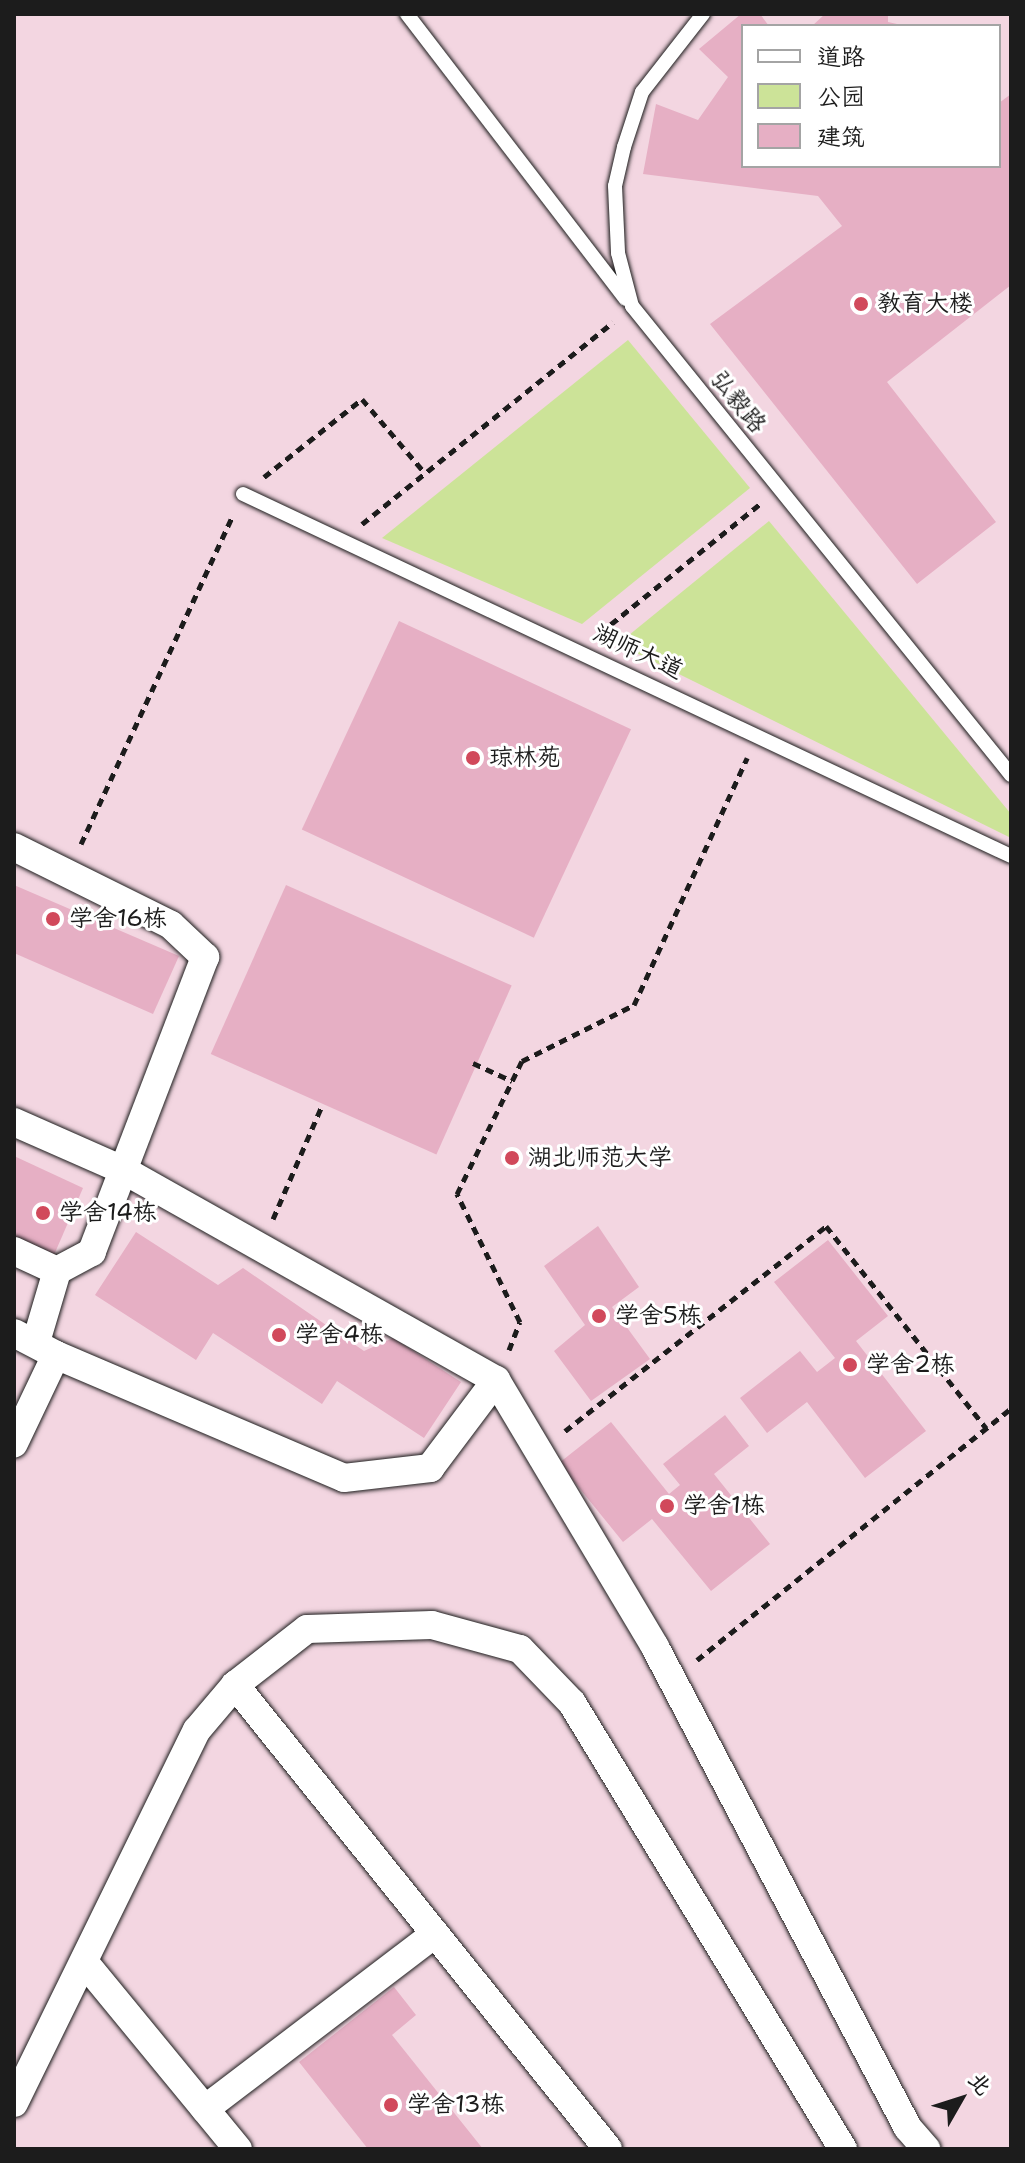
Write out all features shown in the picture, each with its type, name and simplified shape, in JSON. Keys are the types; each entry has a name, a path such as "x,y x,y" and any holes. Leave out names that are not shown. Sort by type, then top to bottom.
{"street":[{"path":"14,847 171,925 205,957 92,1252 57,1271 36,1343 14,1443"},
{"path":"14,1122 125,1171 496,1380 672,1680 908,2128 926,2149"},
{"path":"14,1251 57,1271"},
{"path":"36,1343 344,1478 430,1468 496,1380"},
{"path":"14,2103 197,1730 235,1685 307,1629 432,1625 520,1649 572,1703 843,2149"},
{"path":"235,1685 608,2149"},
{"path":"205,2109 435,1934"},
{"path":"85,1963 238,2149"}],"lane":[{"path":"407,14 632,306"},
{"name":"弘毅路","path":"703,14 642,92 624,147 615,186 618,253 632,306 1011,775"},
{"name":"湖师大道","path":"243,494 346,538 1011,856"}],"path":[{"path":"346,538 632,306"},
{"path":"68,873 243,494 362,399 425,473"},
{"path":"579,649 780,488"},
{"path":"520,1322 457,1194 522,1061 634,1005 758,734"},
{"path":"473,1063 512,1081"},
{"path":"288,1184 322,1106"},
{"path":"539,1452 826,1226 986,1428"},
{"path":"672,1680 1011,1408"}],"shaded area":[{"name":"湖北师范大学","path":"14,14 1011,14 1011,2149 14,2149"}],"green space":[{"path":"628,340 750,488 582,624 382,538"},
{"path":"769,521 1011,814 1011,838 618,644"}],"building":[{"name":"教育大楼","path":"741,14 760,14 768,24 741,24 741,168 1001,168 1001,102 1011,94 1011,285 887,382 996,522 917,584 710,324 842,226 818,196 643,174 656,104 698,120 728,77 699,49"},
{"path":"825,14 888,14 888,22 897,24 814,24"},
{"name":"琼林苑","path":"399,621 631,729 534,938 302,829"},
{"name":"学舍16栋","path":"14,885 179,956 153,1014 14,953"},
{"path":"286,885 512,985 436,1154 211,1054"},
{"name":"学舍14栋","path":"14,1156 83,1188 54,1255 14,1237"},
{"name":"学舍5栋","path":"598,1226 639,1287 612,1307 650,1359 591,1401 554,1351 585,1325 544,1266"},
{"name":"学舍4栋","path":"136,1232 218,1285 243,1268 364,1351 393,1338 461,1382 424,1438 337,1381 322,1404 213,1333 196,1360 95,1295"},
{"name":"学舍2栋","path":"828,1240 888,1316 856,1341 926,1431 865,1478 807,1402 767,1433 740,1398 800,1351 817,1372 835,1358 774,1282"},
{"name":"学舍1栋","path":"725,1415 749,1446 714,1474 770,1544 711,1591 652,1519 623,1542 559,1463 611,1422 669,1494 680,1485 663,1464"},
{"name":"学舍13栋","path":"394,1987 416,2015 392,2035 483,2149 368,2149 299,2062"}],"place":[{"name":"教育大楼","path":"861,304"},
{"name":"琼林苑","path":"473,758"},
{"name":"学舍16栋","path":"53,919"},
{"name":"湖北师范大学","path":"512,1158"},
{"name":"学舍14栋","path":"43,1213"},
{"name":"学舍5栋","path":"599,1316"},
{"name":"学舍4栋","path":"279,1335"},
{"name":"学舍2栋","path":"850,1365"},
{"name":"学舍1栋","path":"667,1506"},
{"name":"学舍13栋","path":"391,2105"}]}
